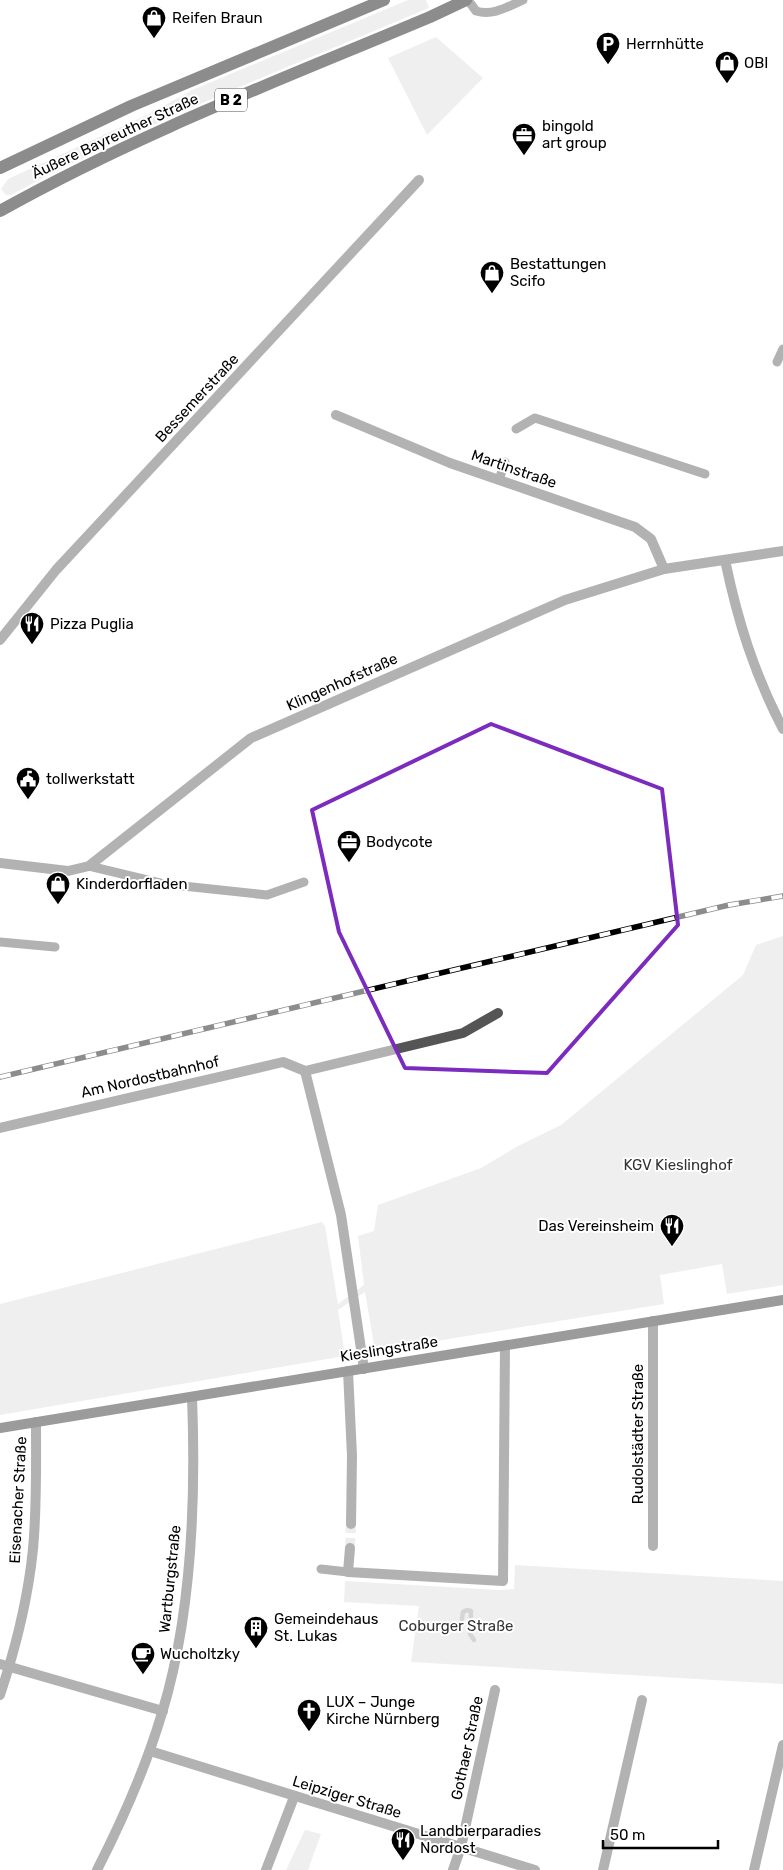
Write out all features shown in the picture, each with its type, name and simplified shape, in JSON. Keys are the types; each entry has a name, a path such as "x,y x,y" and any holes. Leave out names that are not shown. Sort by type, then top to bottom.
{"main road":[{"name":"Äußere Bayreuther Straße","path":"0,168 131,106 384,0"},
{"name":"Äußere Bayreuther Straße","path":"0,211 80,168 162,129 467,0"},
{"path":"0,198 14,203"}],"street":[{"name":"Bessemerstraße","path":"0,640 56,570 419,180"},
{"name":"Martinstraße","path":"336,415 450,463 636,527 651,539 664,569"},
{"name":"Klingenhofstraße","path":"0,863 68,871 90,866 251,738 565,600 664,569 783,551"},
{"path":"725,560 734,602 748,647 764,692 783,729"},
{"path":"364,1369 341,1215 305,1071 463,1032 498,1013"},
{"name":"Am Nordostbahnhof","path":"0,1128 283,1062 305,1071"},
{"name":"Kieslingstraße","path":"0,1428 783,1300"},
{"name":"Rudolstädter Straße","path":"653,1321 653,1546"},
{"path":"350,1548 348,1572 504,1581 505,1346"},
{"path":"348,1371 352,1456 351,1524"},
{"name":"Wartburgstraße","path":"97,1870 122,1820 150,1751 163,1711 177,1646 190,1548 194,1456 192,1397"},
{"name":"Eisenacher Straße","path":"0,1695 5,1665 24,1611 33,1548 36,1422"},
{"path":"5,1665 163,1711"},
{"name":"Gothaer Straße","path":"453,1870 461,1847 495,1690"},
{"path":"603,1870 642,1700"},
{"path":"754,1870 783,1745"},
{"name":"Leipziger Straße","path":"150,1751 535,1870"},
{"path":"266,1870 294,1796"}],"lane":[{"path":"467,0 476,11 484,13 494,13 523,0"},
{"path":"778,362 783,349"},
{"path":"516,429 534,418 705,474"},
{"path":"499,480 505,462"},
{"path":"90,866 164,884 267,895 304,882"},
{"path":"0,942 55,947"},
{"path":"321,1569 348,1572"}],"highlighted area":[{"path":"491,724 662,789 678,925 547,1073 405,1068 339,932 312,810"}],"green space":[{"path":"408,0 426,0 429,8 166,119 62,168 11,195 6,195 1,189 8,179 151,113 192,90"},
{"path":"436,37 483,78 427,135 388,58"},
{"name":"KGV Kieslinghof","path":"783,936 783,1285 727,1294 722,1264 660,1275 664,1304 375,1351 365,1292 338,1310 345,1356 0,1415 0,1304 322,1222 325,1226 338,1304 364,1285 358,1236 374,1231 378,1205 481,1168 518,1146 561,1125 743,975 756,945"},
{"name":"Coburger Straße","path":"515,1565 783,1581 783,1684 411,1662 419,1606 344,1602 345,1581 499,1590 514,1589"},
{"path":"305,1830 321,1834 308,1870 286,1870"}],"waterway":[{"path":"462,1619 463,1612 471,1611 470,1634 474,1640"}],"tunnel":[{"path":"350,1548 351,1524"}],"railway":[{"path":"0,1077 729,905 783,896"}],"place":[{"name":"Reifen Braun","path":"154,39"},
{"name":"Herrnhütte","path":"608,65"},
{"name":"OBI","path":"727,84"},
{"name":"bingold art group","path":"524,156"},
{"name":"Bestattungen Scifo","path":"492,294"},
{"name":"Pizza Puglia","path":"32,645"},
{"name":"tollwerkstatt","path":"28,800"},
{"name":"Bodycote","path":"349,863"},
{"name":"Kinderdorfladen","path":"58,905"},
{"name":"Das Vereinsheim","path":"672,1247"},
{"name":"Gemeindehaus St. Lukas","path":"256,1649"},
{"name":"Wucholtzky","path":"143,1675"},
{"name":"LUX – Junge Kirche Nürnberg","path":"309,1732"},
{"name":"Landbierparadies Nordost","path":"403,1861"}]}
